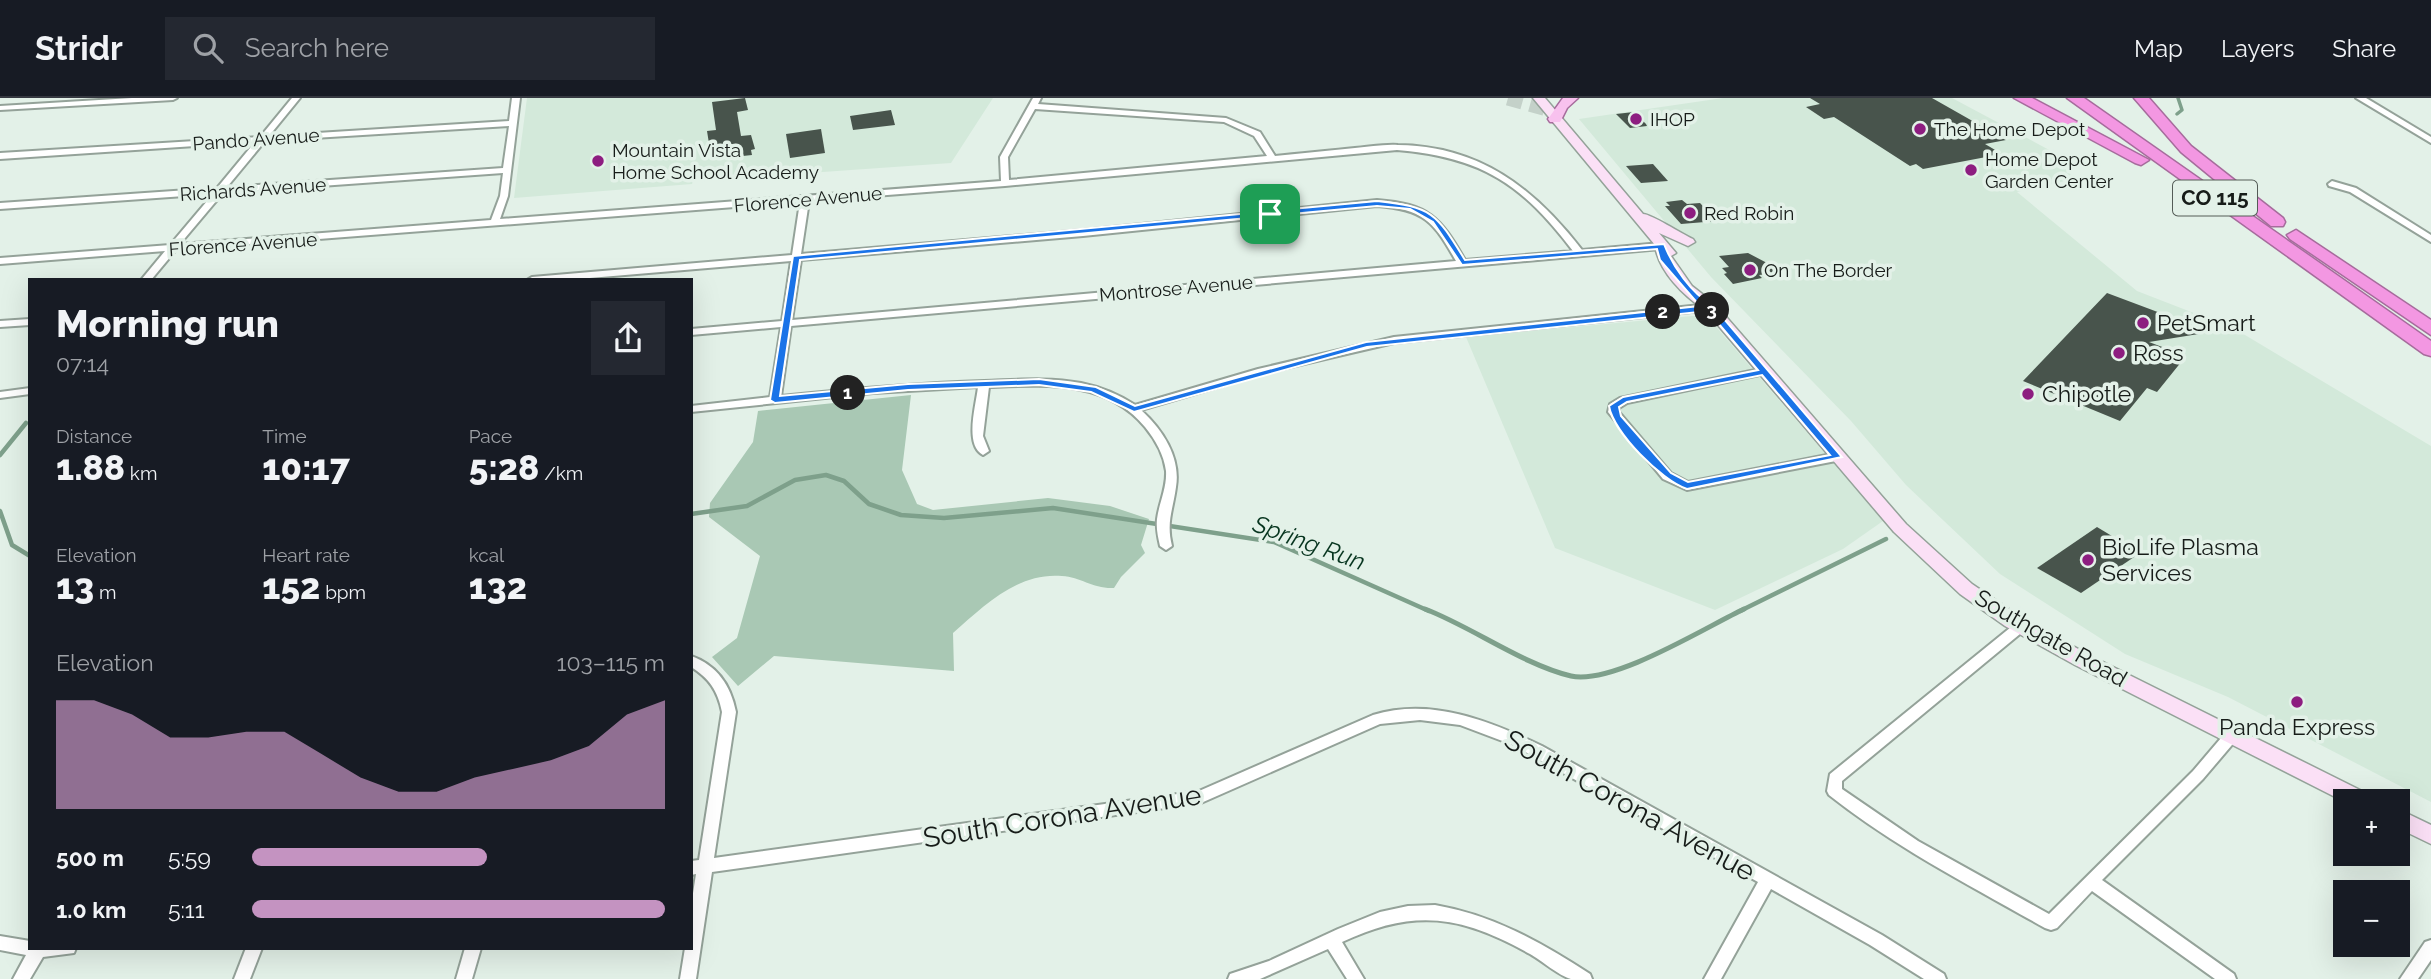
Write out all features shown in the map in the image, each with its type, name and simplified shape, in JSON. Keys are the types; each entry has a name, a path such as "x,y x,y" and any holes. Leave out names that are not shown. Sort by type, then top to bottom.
{"highway":[{"path":"2021,98 2183,184 2356,297"},
{"name":"CO 115","path":"2074,98 2431,350"},
{"name":"CO 115","path":"2097,98 2431,330"},
{"path":"2141,98 2160,124 2186,149 2277,222"}],"main road":[{"path":"1555,119 1560,106 1571,98"}],"street":[{"path":"0,108 173,98"},
{"path":"148,278 296,98"},
{"path":"494,224 504,196 516,98"},
{"name":"Southgate Road","path":"1539,98 1661,246 1663,258 1699,301 1710,307 1837,457 1900,528 1941,568 2021,626 2338,789"},
{"path":"2360,98 2431,141"},
{"path":"1005,183 1004,157 1035,102 1226,120 1257,134 1272,158"},
{"name":"Pando Avenue","path":"0,156 513,123"},
{"name":"Florence Avenue","path":"0,261 805,200 1397,147 1458,155 1489,168 1519,187 1549,214 1579,253"},
{"name":"Richards Avenue","path":"0,206 506,170"},
{"path":"2332,184 2353,190 2431,239"},
{"path":"1622,197 1661,229 1688,242"},
{"path":"775,400 805,200"},
{"path":"556,278 1377,203 1401,205 1429,215 1441,226 1462,263"},
{"name":"Montrose Avenue","path":"693,332 1661,246"},
{"path":"1134,409 1366,345 1710,307"},
{"path":"0,324 28,321"},
{"path":"1765,372 1623,400 1614,406 1613,412 1667,476 1687,486 1837,457"},
{"path":"1079,386 1087,374"},
{"path":"693,409 908,387 1039,382 1079,386 1116,398 1134,409 1159,439 1172,464 1172,490 1160,529 1166,546"},
{"path":"983,451 977,436 984,384"},
{"path":"0,394 28,391"},
{"path":"2021,626 1835,778 1834,791 1869,820 1904,842 2051,923 2198,775 2232,735"},
{"path":"693,662 715,677 723,688 729,712 699,867 693,928"},
{"name":"South Corona Avenue","path":"699,867 1201,797 1358,727 1399,714 1419,713 1462,718 1506,735 1876,940 1937,979"},
{"path":"2410,824 2431,835"},
{"path":"1712,979 1767,881"},
{"path":"2091,881 2228,979"},
{"path":"1236,979 1292,961 1398,914 1443,914 1492,925 1584,979"},
{"path":"1332,941 1356,979"},
{"path":"0,943 28,948"},
{"path":"2408,979 2431,947"},
{"path":"21,979 37,950"},
{"path":"242,979 253,950"},
{"path":"464,979 472,950"},
{"path":"688,979 691,950"}],"shaded area":[{"path":"527,98 993,98 951,163 693,181 692,184 514,198"},
{"path":"1723,98 1952,98 2053,152 2074,179 2017,192 2137,291 2235,329 2431,446 2431,802 2228,697 2125,654 2000,574 1906,485 1851,421 1711,277 1579,119"},
{"path":"1692,316 1706,317 1712,322 1883,521 1843,549 1715,610 1555,548 1466,337"},
{"path":"911,395 902,470 917,504 933,510 1048,498 1110,506 1149,519 1141,545 1145,553 1114,588 1100,587 1069,577 1046,576 1016,585 1002,593 953,633 954,671 774,656 738,686 712,657 737,638 760,556 709,517 710,503 753,442 758,411"}],"building":[{"path":"745,98 748,110 737,112 741,136 751,135 755,149 751,150 752,155 715,159 711,156 707,131 716,130 712,102"},
{"name":"The Home Depot","path":"1810,98 1932,98 2006,140 1985,144 2002,154 1923,169 1916,164 1910,166 1834,117 1824,119 1806,107 1820,104"},
{"path":"891,110 895,125 853,130 850,116"},
{"name":"IHOP","path":"1634,112 1647,126 1630,128 1616,114"},
{"path":"821,129 825,153 790,158 786,134"},
{"path":"1653,164 1668,181 1641,183 1626,166"},
{"name":"Red Robin","path":"1682,200 1687,204 1700,203 1717,221 1681,224 1665,206 1670,206 1666,202"},
{"name":"On The Border","path":"1748,253 1767,263 1777,273 1759,275 1762,278 1733,284 1722,268 1729,267 1719,256"},
{"path":"2107,293 2211,332 2149,342 2186,356 2157,392 2147,388 2120,421 2023,381"},
{"name":"BioLife Plasma Services","path":"2097,527 2140,553 2081,593 2037,568"}],"waterway":[{"name":"Spring Run","path":"2177,114 2182,110 2178,98"},
{"name":"Spring Run","path":"0,455 26,423"},
{"name":"Spring Run","path":"693,514 747,506 795,480 826,475 844,481 869,504 901,515 944,518 1053,508 1274,542 1429,611"},
{"name":"Spring Run","path":"0,511 12,545 28,555"},
{"name":"Spring Run","path":"1743,609 1886,539"},
{"name":"Spring Run","path":"1425,609 1517,655 1571,676 1589,676 1634,664 1743,609"}],"tunnel":[{"path":"1508,98 1547,109"}],"place":[{"name":"IHOP","path":"1636,119"},
{"name":"The Home Depot","path":"1920,129"},
{"name":"Mountain Vista Home School Academy","path":"598,161"},
{"name":"Home Depot Garden Center","path":"1971,170"},
{"name":"Red Robin","path":"1690,213"},
{"name":"On The Border","path":"1750,270"},
{"name":"PetSmart","path":"2143,323"},
{"name":"Ross","path":"2119,353"},
{"name":"Chipotle","path":"2028,394"},
{"name":"BioLife Plasma Services","path":"2088,560"},
{"name":"Panda Express","path":"2297,702"}],"route":[{"path":"1270,214 796,258 775,400 908,387 1039,382 1092,389 1116,398 1134,409 1262,371 1366,345 1413,337 1710,307 1837,457 1687,486 1672,481 1616,417 1614,406 1623,400 1765,372 1710,307 1699,301 1663,258 1661,246 1462,263 1436,220 1412,207 1377,203 1270,214"}]}
